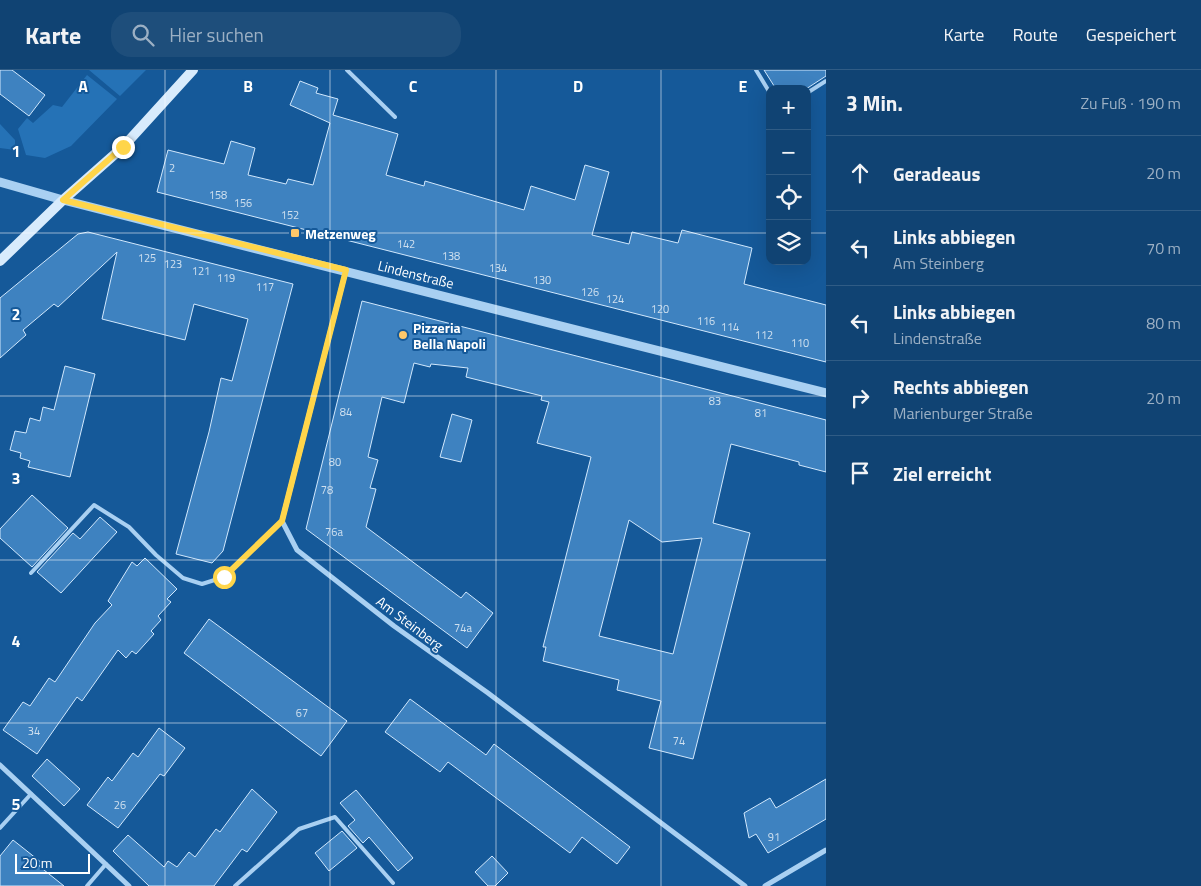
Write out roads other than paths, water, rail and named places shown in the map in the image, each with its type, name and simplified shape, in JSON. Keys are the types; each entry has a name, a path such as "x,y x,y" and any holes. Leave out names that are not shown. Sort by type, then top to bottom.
{"main road":[{"path":"0,261 63,200 123,147 193,70"}],"street":[{"name":"Lindenstraße","path":"0,182 63,200 346,270 826,393"},
{"path":"282,521 346,270"},
{"name":"Am Steinberg","path":"282,521 297,550 394,626 488,693 745,886"},
{"path":"0,765 129,886"},
{"path":"765,886 826,850"}],"lane":[{"path":"347,70 395,117"},
{"path":"756,70 766,86"},
{"path":"811,90 826,81"},
{"path":"30,573 94,505 129,527 156,555 183,578 202,584 224,577 282,521"},
{"path":"0,828 30,794"},
{"path":"235,886 299,829 335,817 393,883"},
{"path":"87,886 106,864"}],"place":[{"name":"Metzenweg","path":"295,233"},
{"name":"Pizzeria Bella Napoli","path":"403,335"}]}
